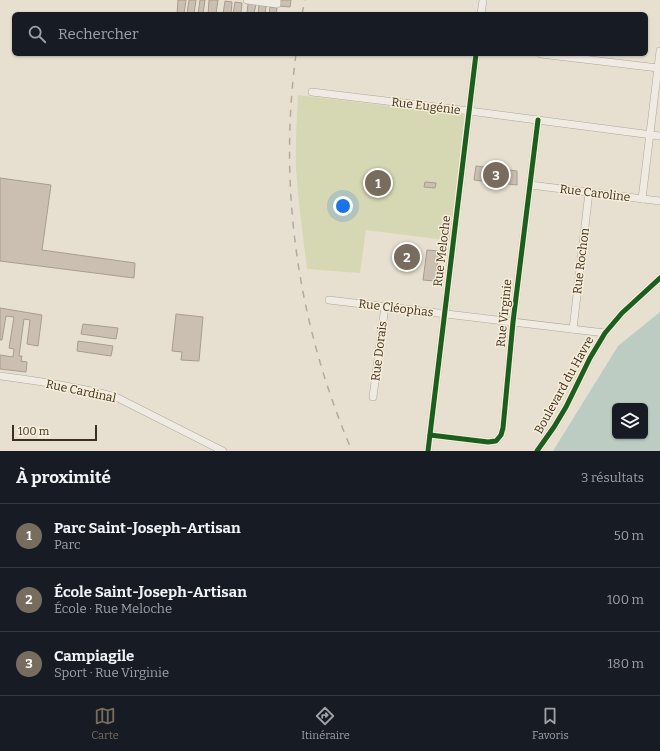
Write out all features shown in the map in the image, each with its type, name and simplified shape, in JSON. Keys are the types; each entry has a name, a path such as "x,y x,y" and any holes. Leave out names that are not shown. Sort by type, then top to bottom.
{"street":[{"path":"247,0 277,4 277,0"},
{"path":"481,12 482,0"},
{"path":"642,199 660,51"},
{"name":"Rue Meloche","path":"428,451 476,56"},
{"path":"558,56 658,68"},
{"name":"Rue Eugénie","path":"312,92 660,136"},
{"name":"Rue Virginie","path":"430,435 488,442 496,441 501,435 503,428 513,322 538,120"},
{"name":"Rue Caroline","path":"530,185 660,201"},
{"name":"Rue Rochon","path":"573,329 589,192"},
{"name":"Boulevard du Havre","path":"537,451 566,407 590,358 606,333 622,313 660,278"},
{"name":"Rue Cléophas","path":"329,300 606,333"},
{"name":"Rue Dorais","path":"373,396 385,306"},
{"name":"Rue Cardinal","path":"0,376 50,383 116,397 223,451"}],"green space":[{"path":"298,95 463,115 464,118 453,241 366,230 360,273 307,269 296,168"}],"shaded area":[{"path":"660,312 660,451 553,451 618,346"}],"building":[{"path":"178,0 186,0 184,12 177,12"},
{"path":"189,0 196,0 194,12 187,12"},
{"path":"200,0 205,0 203,12 198,12"},
{"path":"209,0 218,0 216,12 208,12"},
{"path":"280,0 291,0 290,7 279,6"},
{"path":"225,1 232,2 231,12 223,12"},
{"path":"235,2 242,3 241,12 233,12"},
{"path":"248,3 256,4 254,12 247,12"},
{"path":"259,5 266,6 265,12 258,12"},
{"path":"270,7 277,8 276,12 269,12"},
{"path":"476,166 517,171 517,185 474,180"},
{"path":"0,178 51,185 42,250 135,263 134,278 0,261"},
{"path":"425,182 436,183 435,188 424,187"},
{"path":"427,250 439,251 435,281 423,280"},
{"path":"0,308 42,315 38,346 27,344 30,320 24,319 19,356 22,356 21,361 27,362 26,372 0,369 0,355 13,357 14,349 9,348 14,317 6,316 2,340 0,340"},
{"path":"176,314 203,317 199,361 181,360 182,352 172,351"},
{"path":"83,324 118,328 116,339 81,334"},
{"path":"78,341 113,346 111,356 77,351"}],"railway":[{"path":"302,12 305,0"},
{"path":"296,56 291,105 290,156 292,206 297,256 306,306 318,355 333,403 352,451"}],"cycle path":[{"path":"428,451 476,56"},
{"path":"430,435 488,442 496,441 501,435 503,428 513,322 538,120"},
{"path":"537,451 566,407 590,358 605,333 622,313 660,278"}],"place":[{"name":"Campiagile","path":"496,175"},
{"name":"Parc Saint-Joseph-Artisan","path":"378,183"},
{"name":"École Saint-Joseph-Artisan","path":"407,257"}]}
